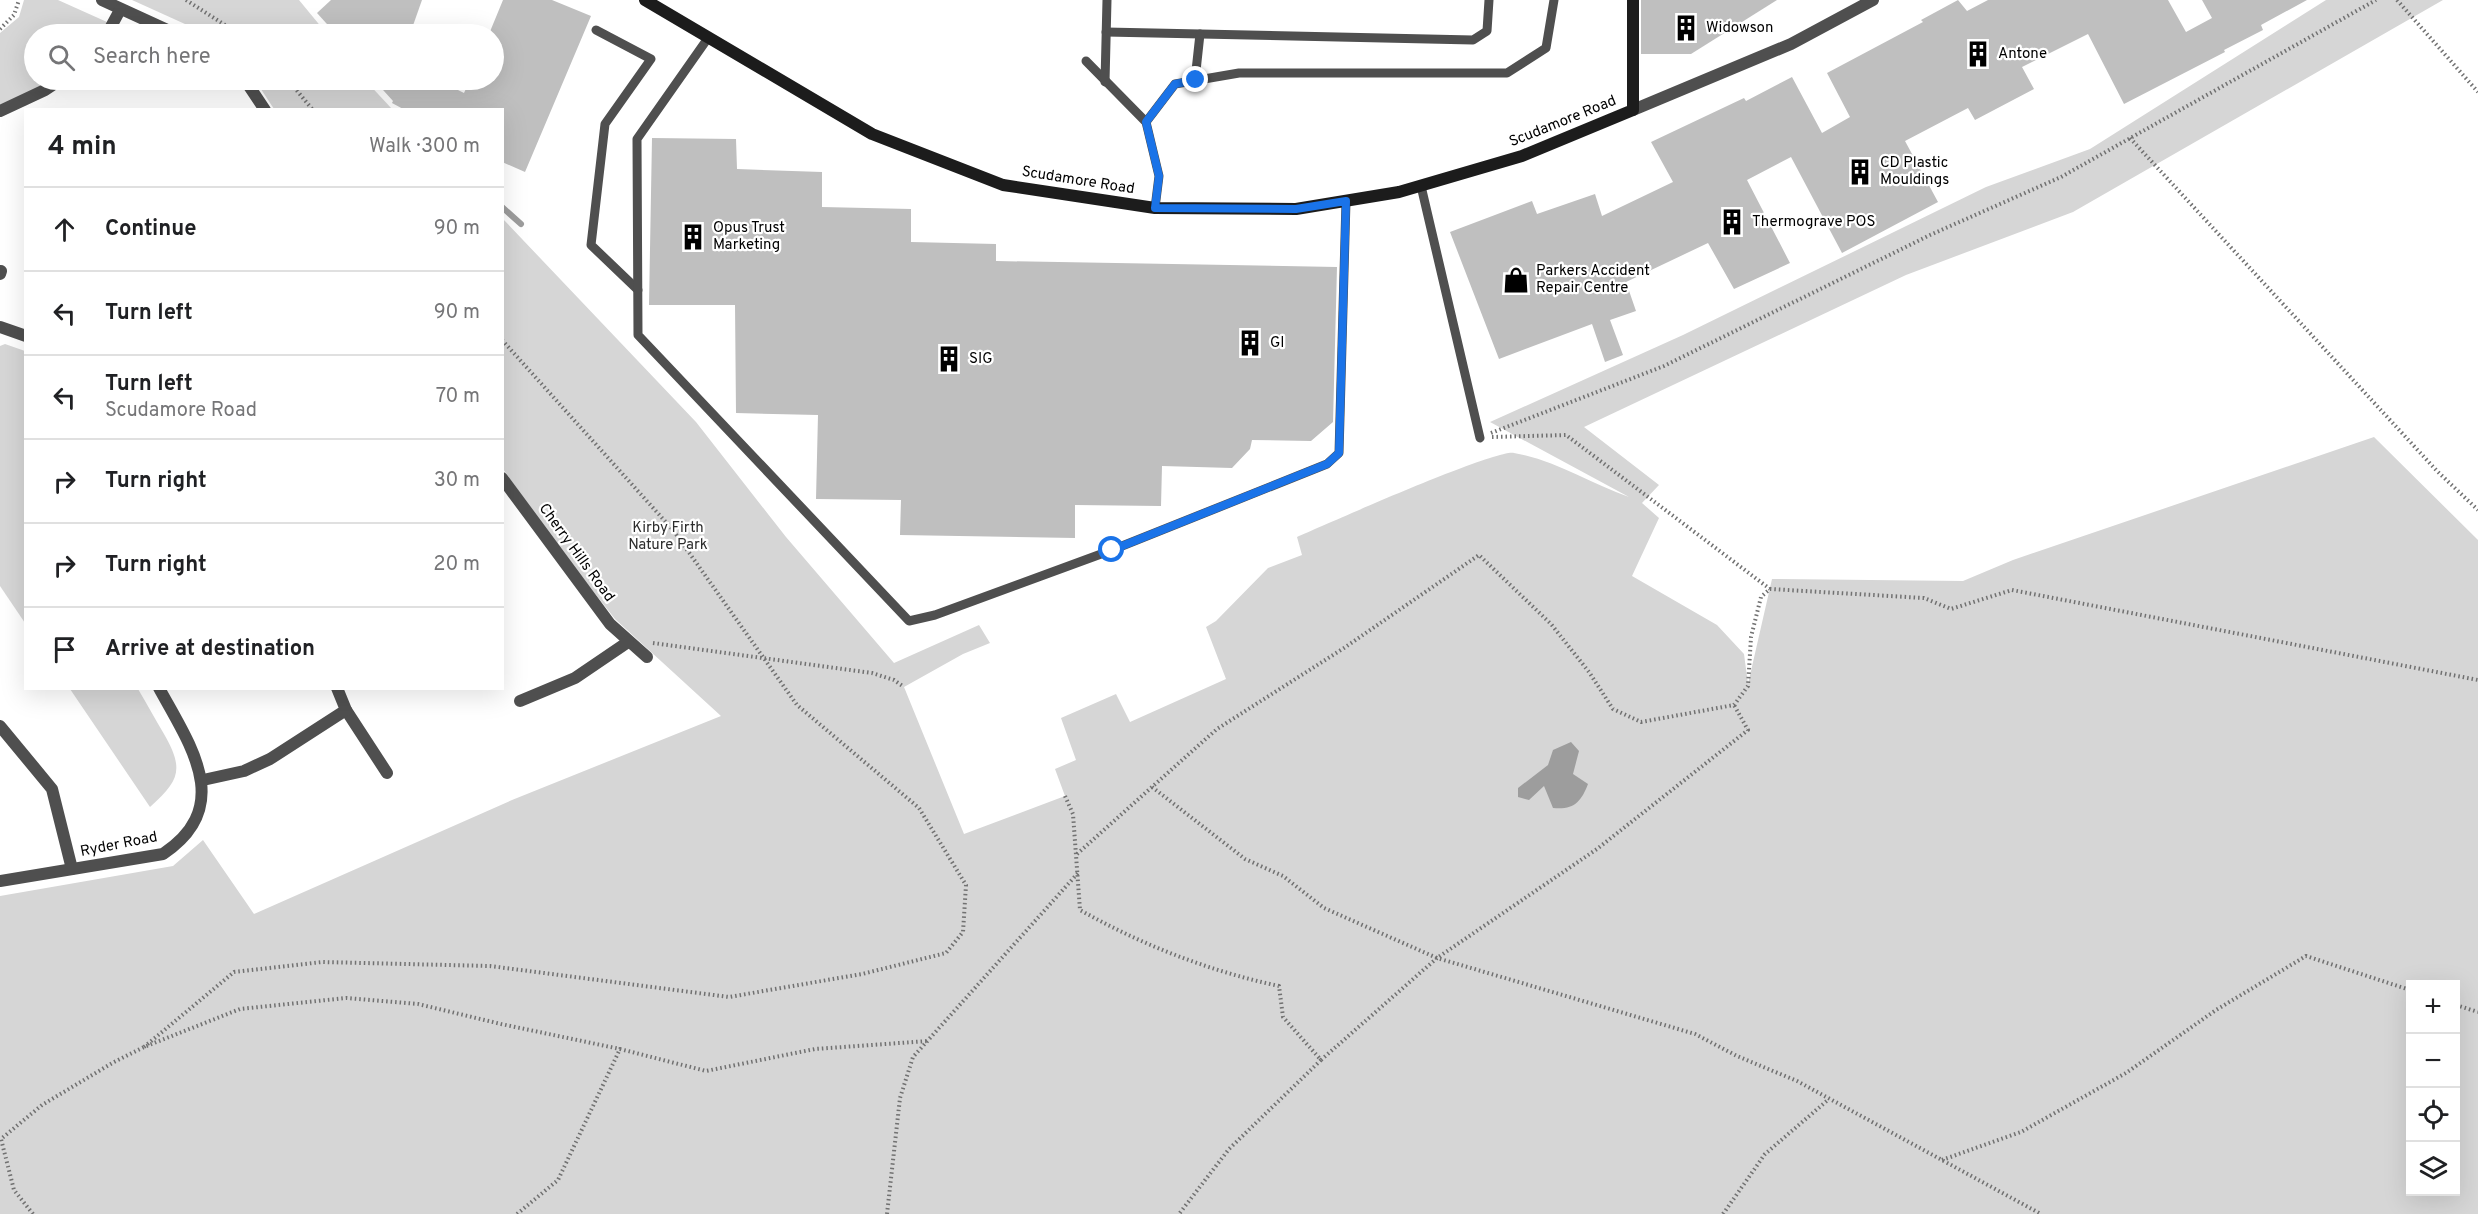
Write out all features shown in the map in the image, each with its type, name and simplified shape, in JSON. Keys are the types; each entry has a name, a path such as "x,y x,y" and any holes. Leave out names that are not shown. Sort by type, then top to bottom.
{"street":[{"path":"102,0 153,24"},
{"name":"Scudamore Road","path":"645,0 872,134 1003,185 1155,208 1296,209 1421,186 1522,156 1791,44 1874,0"},
{"path":"1633,110 1634,0"},
{"path":"112,24 120,10"},
{"path":"0,111 45,90"},
{"path":"252,90 264,108"},
{"path":"0,327 24,335"},
{"name":"Cherry Hills Road","path":"504,481 610,624 644,655"},
{"path":"520,701 574,678 628,642"},
{"name":"Ryder Road","path":"0,881 163,854 177,844 197,816 203,780 196,756 160,690"},
{"path":"338,690 346,710 387,773"},
{"path":"203,780 244,771 270,759 346,710"},
{"path":"0,726 52,789 72,869"}],"lane":[{"path":"1105,82 1107,0"},
{"path":"1106,32 1473,40 1487,31 1489,0"},
{"path":"1146,122 1175,84 1239,73 1507,73 1546,48 1554,0"},
{"path":"596,30 651,59 605,124 591,245 638,290"},
{"path":"1196,80 1200,34"},
{"path":"708,38 637,139 638,335 909,621 935,615 1112,550 1327,464 1339,453 1346,201"},
{"path":"1086,61 1146,122 1159,176 1155,208"},
{"path":"1421,186 1479,438"}],"path":[{"path":"0,29 14,15 19,0"},
{"path":"186,0 223,24"},
{"path":"1479,438 1664,366 1930,235 2061,177 2376,0"},
{"path":"2397,0 2478,92"},
{"path":"296,90 311,108"},
{"path":"2130,138 2437,471 2478,510"},
{"path":"144,1047 234,972 322,962 490,966 729,997 862,974 946,953 963,932 966,885 919,808 797,705 673,530 504,342"},
{"path":"1479,438 1566,435 1770,589 1924,598 1951,609 2013,590 2478,680"},
{"path":"1077,854 1217,729 1344,648 1479,555 1551,624 1589,672 1613,709 1641,722 1734,705 1748,686 1751,637 1761,597 1770,589"},
{"path":"644,655 651,643 872,673 894,680 904,687"},
{"path":"1179,1214 1229,1149 1321,1060 1437,958 1597,849 1748,730 1734,705"},
{"path":"1152,787 1245,859 1283,876 1324,908 1437,958 1695,1034 1829,1099 2042,1214"},
{"path":"1065,796 1073,814 1080,910 1126,936 1221,972 1279,986 1283,1017 1321,1060"},
{"path":"887,1214 900,1098 913,1057 1079,872"},
{"path":"1942,1160 2022,1132 2126,1073 2216,1010 2306,956 2406,989"},
{"path":"33,1214 14,1190 1,1139 42,1105 144,1047 240,1010 346,998 418,1004 501,1024 620,1048 706,1071 815,1049 928,1041"},
{"path":"2460,1006 2478,1012"},
{"path":"517,1214 558,1180 620,1048"},
{"path":"1723,1214 1765,1154 1829,1099"}],"green space":[{"path":"24,0 58,0 107,22 107,24 24,24 24,90 41,90 0,111 0,33 19,17"},
{"path":"132,0 299,0 319,24 185,24"},
{"name":"Kirby Firth Nature Park","path":"2326,0 2443,0 2073,212 1906,275 1584,427 1659,485 1642,503 1659,518 1632,576 1717,625 1744,654 1748,684 1772,579 1963,581 2013,560 2374,437 2478,540 2478,1214 0,1214 0,896 173,866 203,840 254,914 512,800 721,716 615,619 563,553 504,470 504,220 696,422 786,537 894,663 979,625 990,643 963,654 904,687 964,834 1065,796 1055,769 1076,760 1061,718 1116,694 1130,722 1226,679 1206,627 1216,621 1268,568 1302,555 1297,537 1445,474 1500,455 1514,453 1544,461 1629,497 1490,422 1683,335 1986,187 2090,149"},
{"path":"262,90 374,90 391,108 273,108"},
{"path":"5,344 24,351 24,622 0,586 0,346"},
{"path":"71,690 139,690 170,746 176,765 173,781 150,807"}],"shaded area":[{"path":"1571,742 1579,751 1573,774 1588,784 1583,796 1576,804 1566,808 1553,808 1544,786 1529,800 1518,797 1518,788 1548,765 1553,750"}],"building":[{"path":"331,0 422,0 414,24 327,24 317,13"},
{"path":"503,0 552,0 591,16 525,172 504,163 504,108 401,108 392,103 393,101 383,90 458,90 464,93 465,90 504,90 504,24 493,24"},
{"name":"Widowson","path":"1641,0 1777,0 1691,54 1641,54"},
{"path":"1958,0 1967,11 1988,0 2168,0 2186,32 2212,18 2202,0 2307,0 2261,25 2263,30 2224,50 2225,52 2124,104 2088,34 2022,67 2034,89 1975,120 1968,108 1905,141 1938,202 1842,253 1791,157 1747,180 1790,263 1734,289 1708,243 1626,282 1636,311 1610,320 1623,355 1605,362 1592,324 1499,359 1450,232 1532,201 1537,214 1595,194 1602,216 1673,182 1651,142 1744,98 1746,101 1792,77 1822,133 1850,117 1827,73 1923,22 1921,20"},
{"name":"SIG","path":"652,138 736,139 737,169 822,172 822,207 911,209 911,242 996,244 996,261 1337,267 1333,422 1311,441 1252,440 1250,449 1232,468 1162,466 1161,506 1075,505 1075,538 900,535 901,500 816,499 818,415 736,413 735,305 649,305"}],"waterway":[{"path":"504,209 521,224"}],"place":[{"name":"Widowson","path":"1686,28"},
{"name":"Antone","path":"1978,54"},
{"name":"CD Plastic Mouldings","path":"1860,172"},
{"name":"Thermograve POS","path":"1732,222"},
{"name":"Opus Trust Marketing","path":"693,237"},
{"name":"Parkers Accident Repair Centre","path":"1516,280"},
{"name":"GI","path":"1250,343"},
{"name":"SIG","path":"949,359"}],"route":[{"path":"1112,550 1327,464 1339,453 1346,201 1296,209 1155,208 1159,176 1146,122 1175,84 1196,80"}]}
